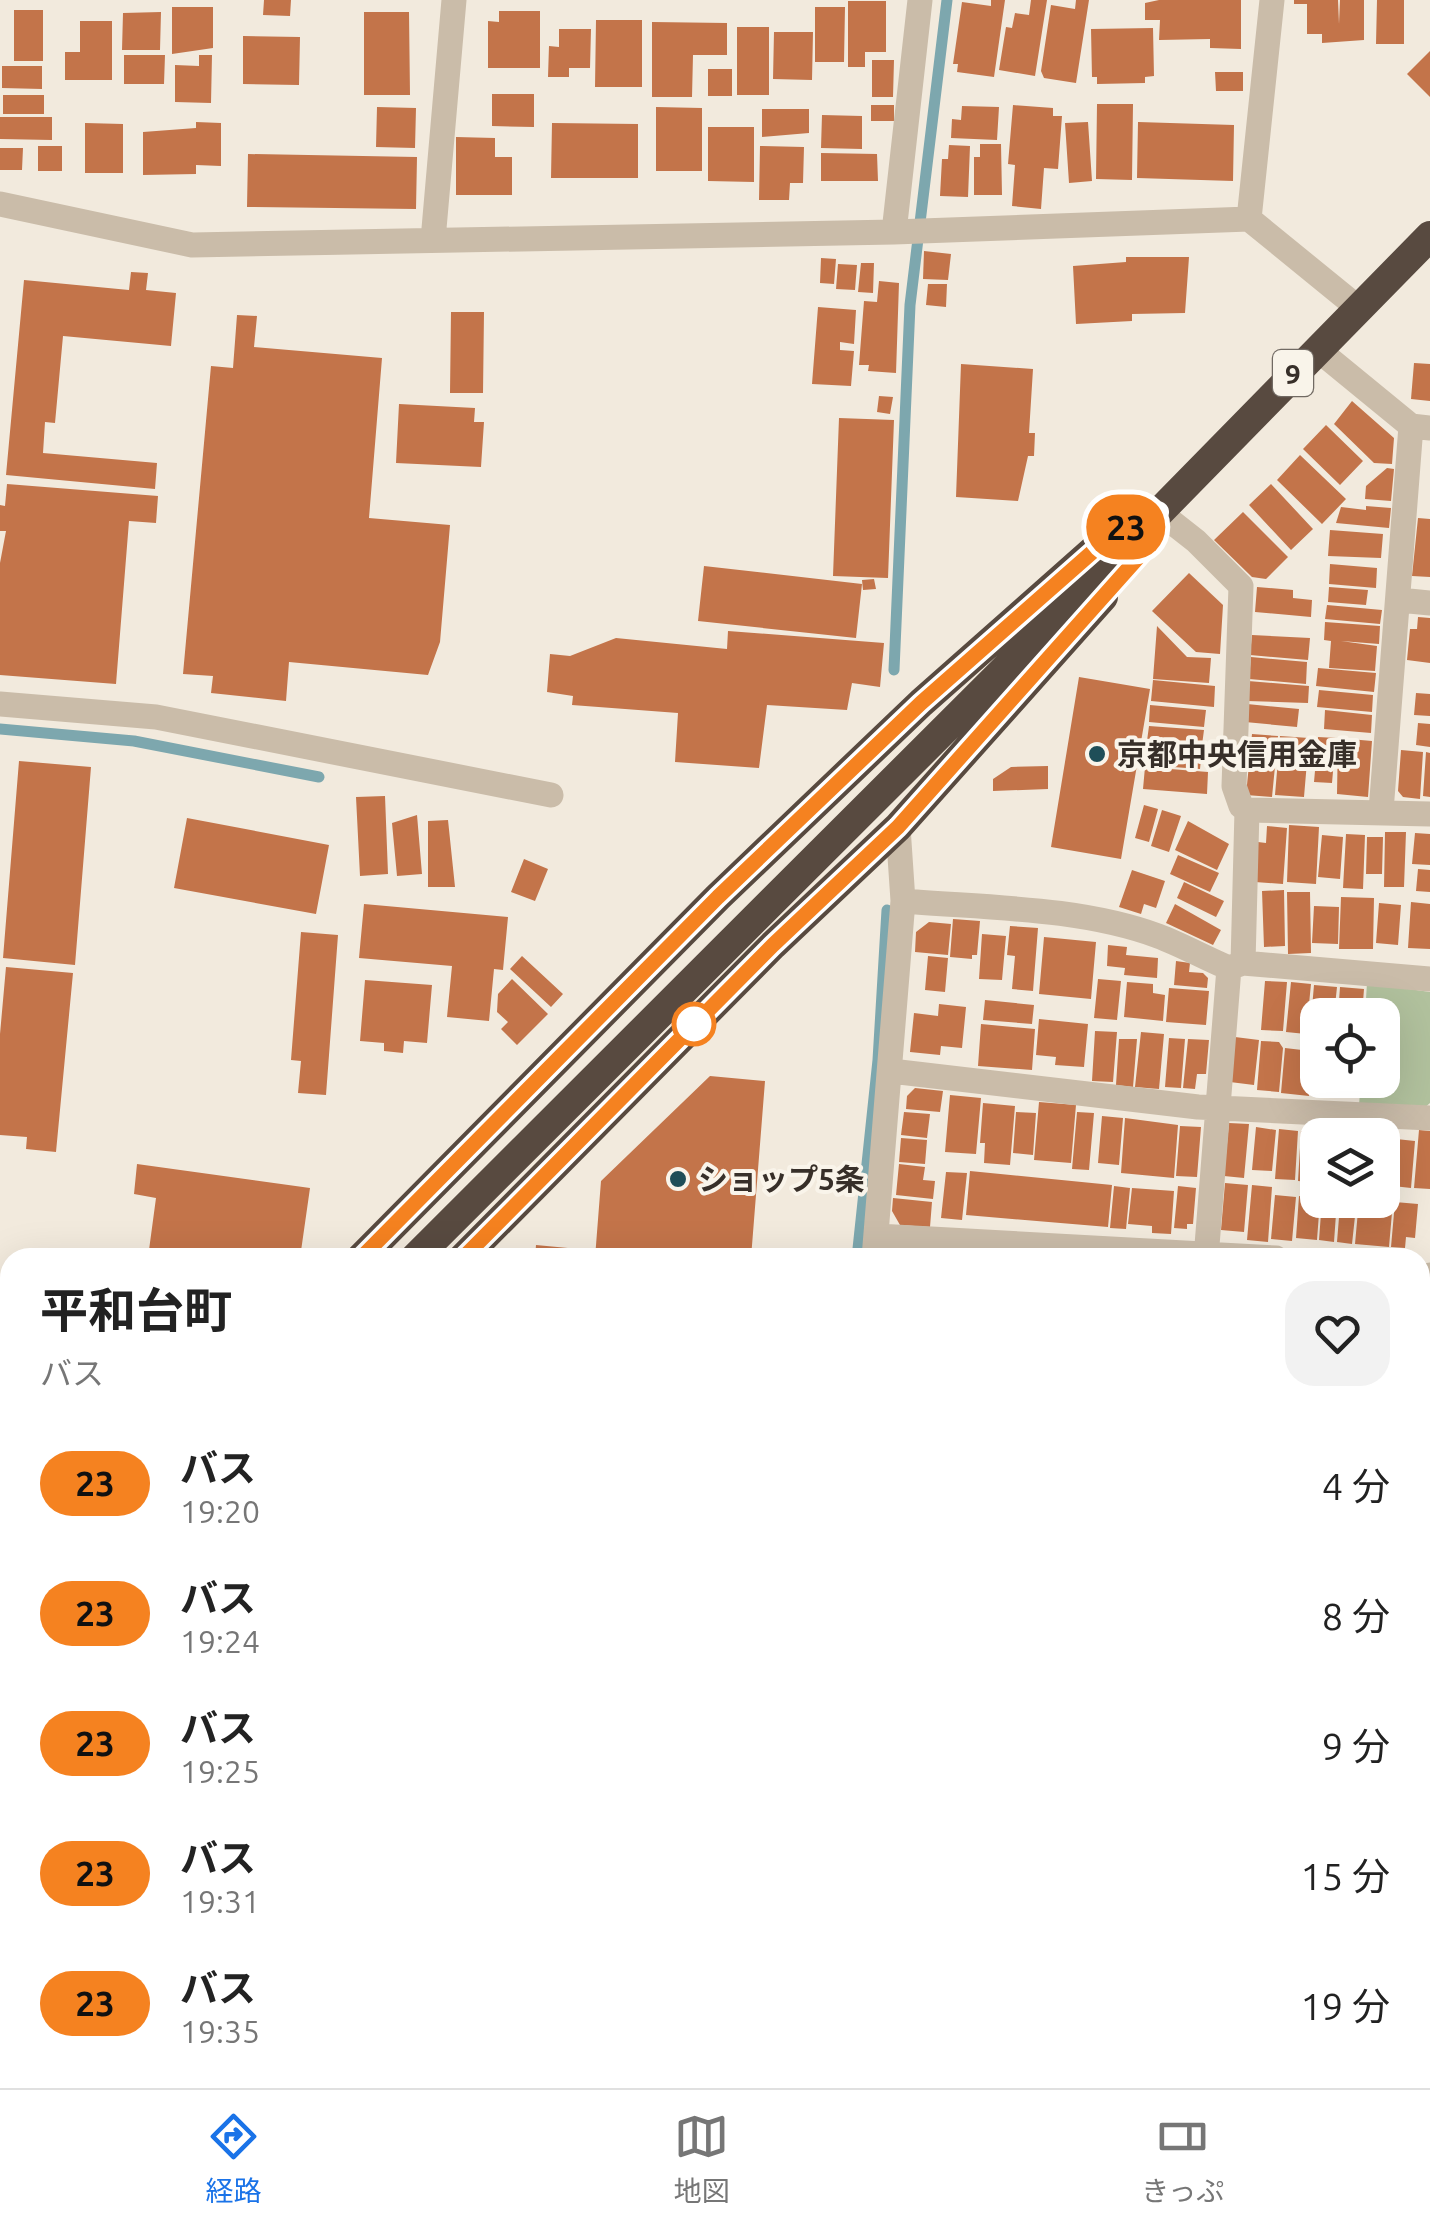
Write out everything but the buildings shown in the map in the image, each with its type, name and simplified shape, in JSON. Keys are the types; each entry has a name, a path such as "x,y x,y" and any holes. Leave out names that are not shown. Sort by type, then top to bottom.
{"highway":[{"name":"9","path":"425,1248 1430,236"},
{"path":"473,1248 773,945 898,827 1143,552 1158,512"},
{"path":"371,1248 718,897 921,703 1114,533 1158,512"}],"street":[{"path":"433,240 454,0"},
{"path":"894,232 920,0"},
{"path":"1249,218 1272,0"},
{"path":"0,204 192,245 894,232 1249,218 1357,307"},
{"path":"1316,348 1421,427 1399,600 1381,811"},
{"path":"1158,512 1196,541 1241,586 1234,786 1240,806 1247,810 1430,814"},
{"path":"1399,600 1430,602"},
{"path":"0,704 156,717 551,795"},
{"path":"1208,1248 1247,810"},
{"path":"898,827 904,901 876,1247 917,1248"},
{"path":"904,901 1060,915 1121,926 1236,965 1430,979"},
{"path":"892,1071 1218,1106 1430,1118"}],"green space":[{"path":"1367,983 1430,992 1430,1103 1423,1109 1359,1105 1360,1098 1400,1098 1400,998 1366,998"}],"waterway":[{"path":"894,670 910,305 947,0"},
{"path":"0,729 134,741 319,777"},
{"path":"858,1248 878,1060 887,910"}],"bus line":[{"name":"23","path":"371,1248 718,897 921,703 1114,533 1158,512 1143,552 898,827 773,945 473,1248"}],"place":[{"name":"京都中央信用金庫","path":"1097,754"},
{"name":"ショップ5条","path":"678,1179"}]}
